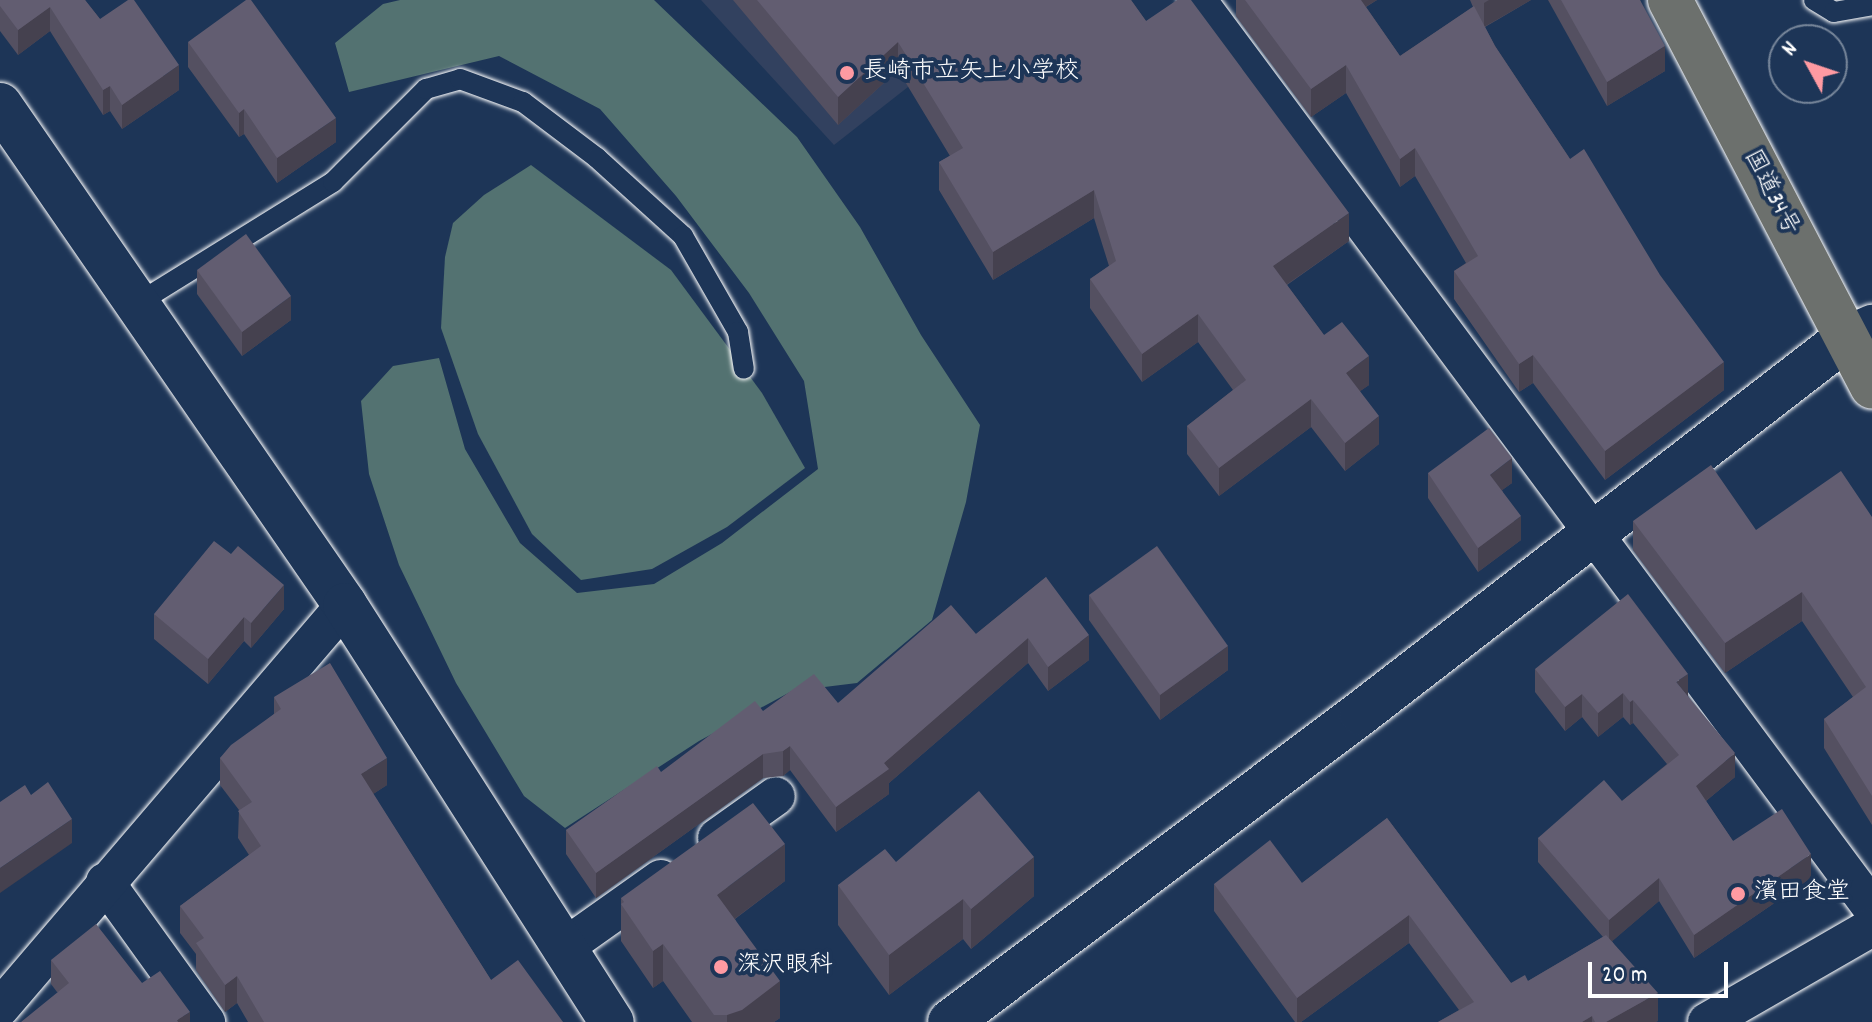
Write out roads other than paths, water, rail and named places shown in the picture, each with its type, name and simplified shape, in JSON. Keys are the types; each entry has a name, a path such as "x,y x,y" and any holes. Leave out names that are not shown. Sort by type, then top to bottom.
{"highway":[{"name":"国道34号","path":"1670,0 1859,333 1872,386"}],"street":[{"path":"1197,0 1591,535 1872,908"},
{"path":"0,105 345,605 562,949 612,1022"},
{"path":"950,1022 1859,333"},
{"path":"5,992 105,882 345,605"},
{"path":"562,949 776,796"},
{"path":"105,882 206,1022"},
{"path":"1707,1022 1872,927"}],"lane":[{"path":"1814,0 1834,12 1872,5"},
{"path":"138,303 333,182 426,89 460,79 523,102 597,158 683,236 738,332 744,369"}],"place":[{"name":"長崎市立矢上小学校","path":"847,73"},
{"name":"濱田食堂","path":"1738,894"},
{"name":"深沢眼科","path":"721,967"}]}
